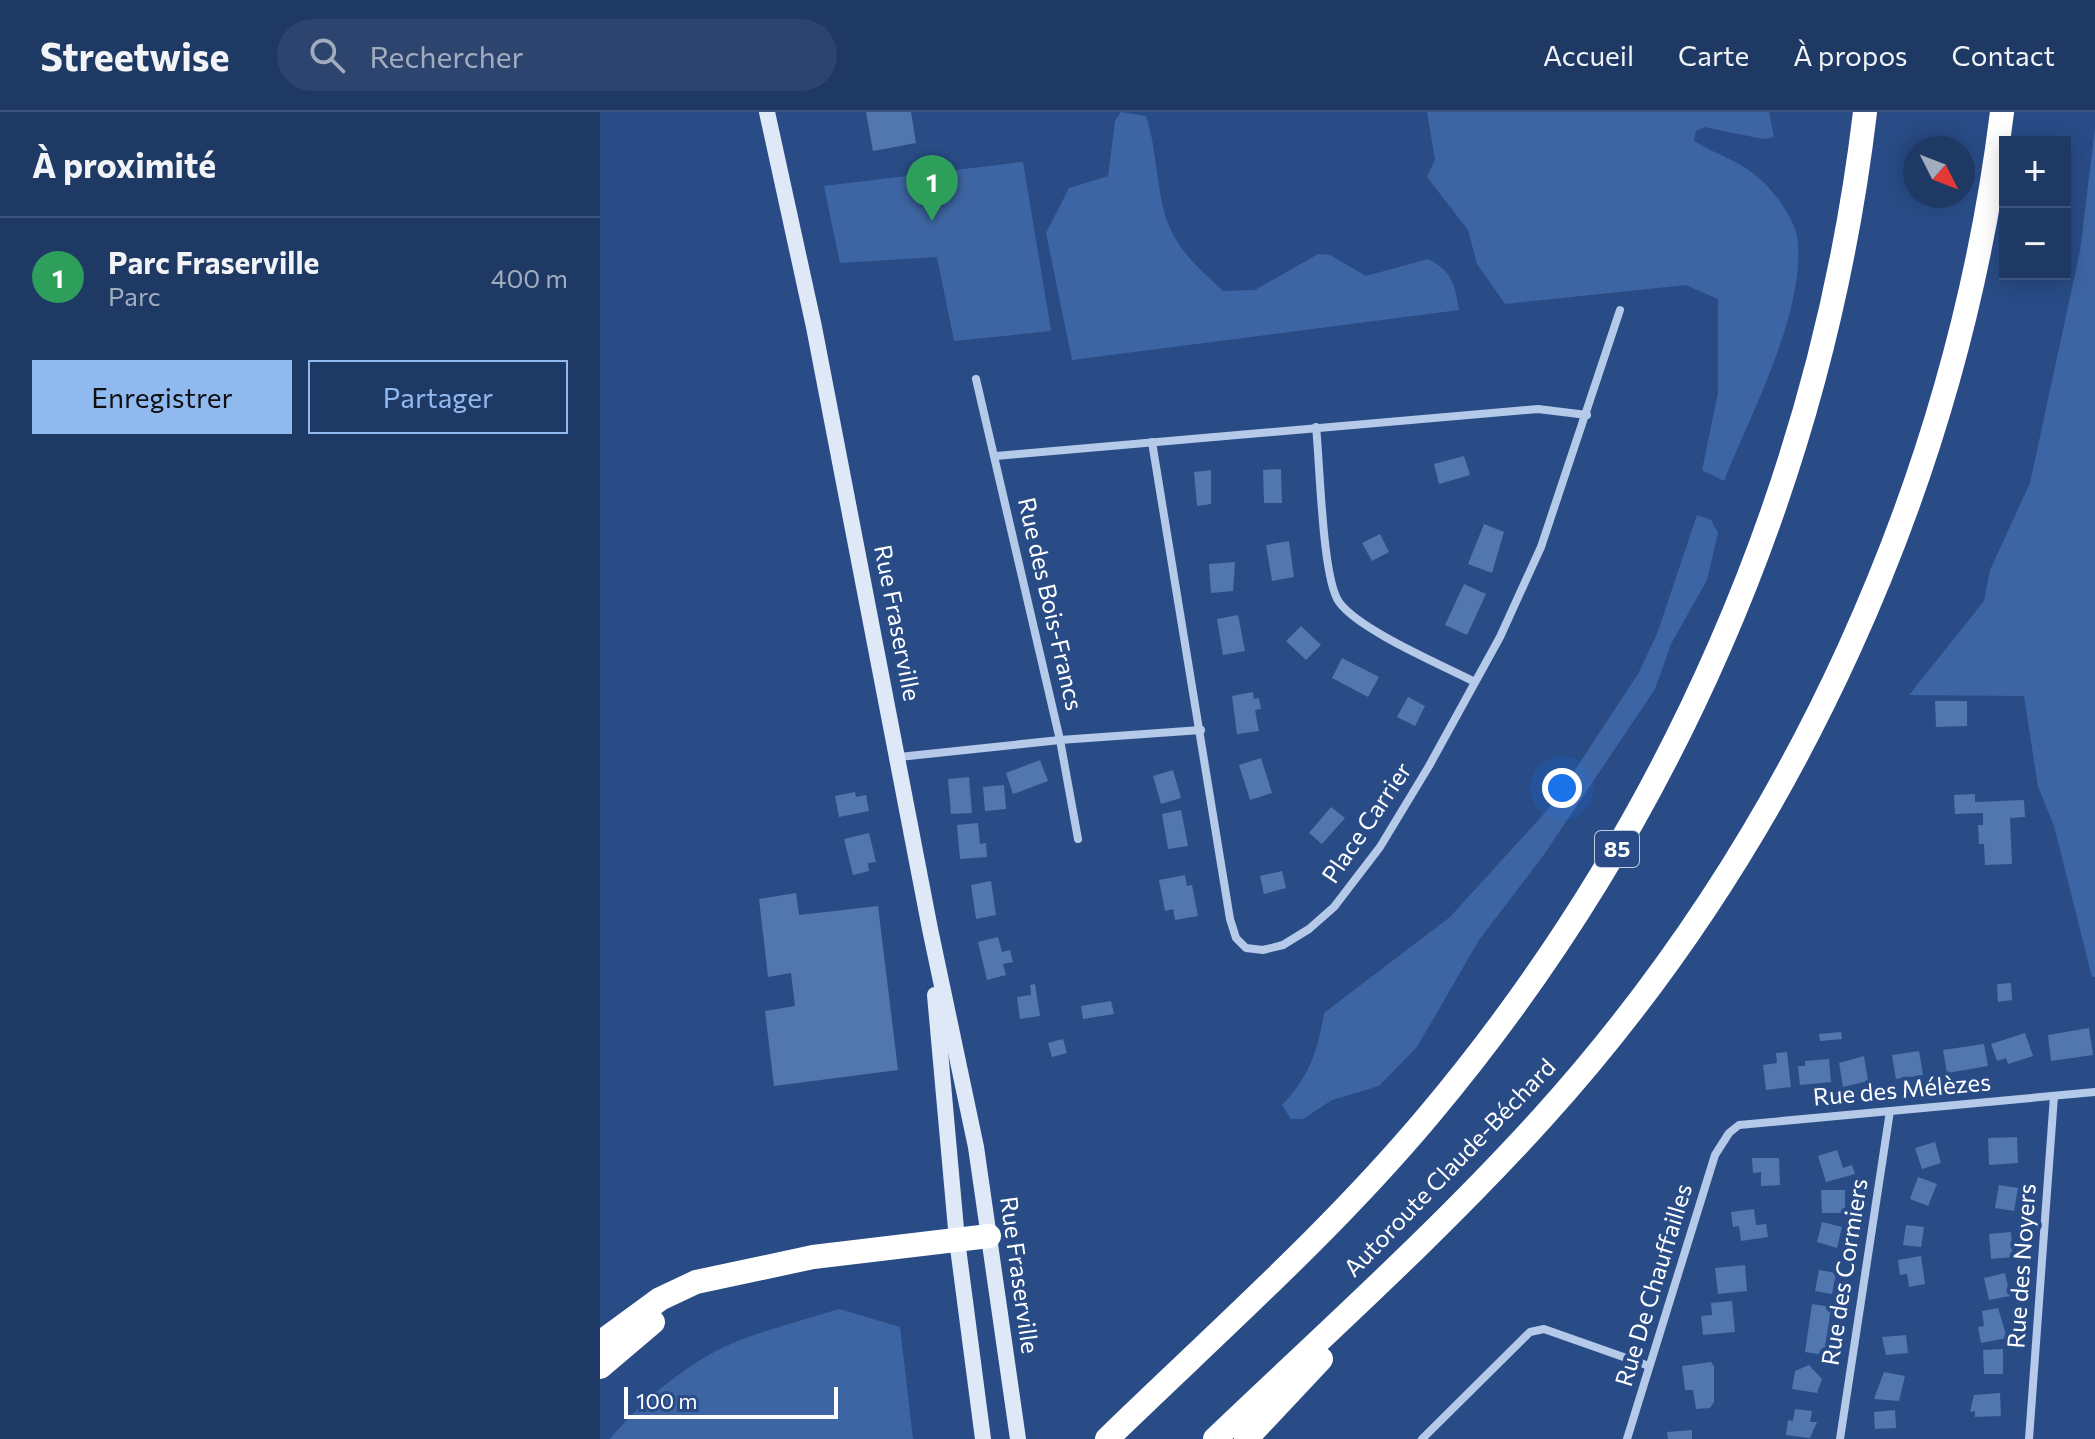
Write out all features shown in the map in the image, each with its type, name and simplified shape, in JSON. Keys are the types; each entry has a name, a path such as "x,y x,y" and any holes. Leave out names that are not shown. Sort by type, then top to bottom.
{"highway":[{"name":"Autoroute Claude-Béchard","path":"1106,1439 1330,1222 1428,1116 1534,978 1630,828 1688,720 1723,642 1785,476 1831,310 1846,242 1865,112"},
{"name":"Autoroute Claude-Béchard","path":"1215,1439 1387,1275 1553,1106 1636,1004 1713,895 1790,768 1845,659 1895,539 1942,402 1972,288 2002,112"},
{"path":"1246,1439 1461,1217 1553,1106"},
{"path":"600,1343 631,1317 678,1289 813,1257 989,1236"},
{"path":"600,1367 652,1322 739,1273"}],"street":[{"name":"Rue Fraserville","path":"767,112 814,327 930,929 976,1147 1018,1439"},
{"name":"Place Carrier","path":"1152,442 1233,930 1246,948 1273,949 1319,921 1365,869 1429,766 1475,682 1535,561 1587,415 1620,310"},
{"name":"Rue des Bois-Francs","path":"976,379 1060,740 1078,839"},
{"path":"996,456 1550,408 1587,415"},
{"path":"1316,427 1334,593 1341,604 1363,623 1475,682"},
{"path":"899,757 1060,740 1201,730"},
{"name":"Rue Fraserville","path":"930,929 957,1240 983,1439"},
{"name":"Rue des Mélèzes","path":"1721,1144 1739,1125 2095,1092"},
{"name":"Rue des Noyers","path":"2029,1439 2054,1096"},
{"name":"Rue des Cormiers","path":"1840,1439 1890,1111"},
{"name":"Rue De Chauffailles","path":"1627,1439 1721,1144"},
{"path":"1422,1439 1530,1332 1553,1331 1649,1366"}],"shaded area":[{"path":"1121,112 1146,116 1162,203 1170,228 1186,254 1223,291 1255,290 1318,254 1330,255 1366,276 1428,259 1451,280 1459,310 1072,360 1046,233 1069,188 1108,176 1115,121"},
{"path":"1427,112 1769,112 1774,137 1763,139 1704,127 1696,131 1694,141 1739,164 1762,181 1785,209 1798,243 1797,272 1784,333 1724,481 1702,470 1718,393 1718,299 1686,285 1505,304 1477,264 1468,230 1427,177 1435,159"},
{"path":"2095,128 2095,977 2092,977 2054,826 2038,787 2024,696 1909,695 1984,601 1990,570 2030,483 2080,251"},
{"path":"1023,162 1051,331 954,341 937,257 840,263 824,186"},
{"path":"1697,515 1711,520 1718,533 1707,580 1671,644 1655,689 1543,856 1479,940 1417,1047 1379,1086 1332,1100 1303,1119 1291,1119 1282,1105 1311,1063 1324,1013 1450,917 1552,805 1638,674 1657,634"},
{"path":"839,1309 900,1327 913,1439 610,1439 670,1381 706,1357 755,1335"}],"building":[{"path":"866,112 911,112 916,143 873,151"},
{"path":"1464,456 1470,475 1439,484 1434,464"},
{"path":"1281,469 1282,503 1264,503 1263,470"},
{"path":"1211,470 1211,504 1197,506 1194,472"},
{"path":"1484,524 1504,532 1492,573 1468,564"},
{"path":"1380,534 1389,552 1372,561 1362,543"},
{"path":"1289,541 1294,577 1272,581 1266,545"},
{"path":"1235,562 1233,591 1211,593 1209,564"},
{"path":"1464,584 1486,594 1467,635 1445,625"},
{"path":"1238,615 1245,651 1223,655 1217,619"},
{"path":"1301,626 1321,645 1306,660 1286,641"},
{"path":"1342,658 1379,677 1368,697 1332,678"},
{"path":"1253,692 1254,699 1259,698 1261,709 1255,710 1259,731 1237,734 1232,696"},
{"path":"1408,697 1425,706 1415,726 1397,717"},
{"path":"1935,701 1967,701 1967,726 1936,727"},
{"path":"1261,758 1272,793 1250,800 1239,765"},
{"path":"1040,760 1048,781 1013,794 1006,773"},
{"path":"1173,770 1181,798 1161,804 1153,776"},
{"path":"969,777 972,813 951,814 948,779"},
{"path":"1004,785 1006,809 985,811 983,787"},
{"path":"855,792 856,797 866,795 869,811 839,817 835,796"},
{"path":"1975,794 1975,802 2024,800 2025,817 2010,818 2012,864 1985,865 1984,844 1979,844 1978,825 1983,825 1983,813 1955,814 1954,795"},
{"path":"1331,807 1345,818 1322,844 1309,833"},
{"path":"1181,810 1188,846 1168,849 1162,814"},
{"path":"978,823 980,844 986,843 987,857 960,859 957,825"},
{"path":"869,833 876,862 868,863 869,871 853,875 844,839"},
{"path":"1282,871 1286,888 1264,894 1260,876"},
{"path":"1185,875 1187,886 1192,885 1198,916 1175,920 1173,909 1165,911 1159,880"},
{"path":"991,881 996,915 976,919 971,885"},
{"path":"796,893 799,915 878,906 898,1070 774,1086 765,1011 795,1006 791,973 768,977 759,899"},
{"path":"998,937 1002,952 1010,950 1013,962 1003,964 1006,975 987,980 978,942"},
{"path":"2011,983 2012,1000 1998,1002 1997,984"},
{"path":"1035,984 1040,1016 1020,1019 1017,997 1031,995 1030,985"},
{"path":"1111,1001 1114,1014 1083,1019 1081,1006"},
{"path":"2089,1028 2093,1055 2051,1061 2048,1035"},
{"path":"1841,1032 1842,1039 1820,1041 1819,1034"},
{"path":"2025,1033 2033,1056 2008,1064 2006,1058 1997,1061 1991,1044"},
{"path":"1063,1039 1067,1053 1052,1057 1048,1043"},
{"path":"1984,1044 1988,1066 1947,1073 1943,1050"},
{"path":"1919,1051 1923,1075 1896,1079 1892,1055"},
{"path":"1787,1052 1791,1087 1766,1090 1763,1065 1777,1063 1776,1053"},
{"path":"1864,1056 1868,1081 1843,1087 1839,1063"},
{"path":"1829,1059 1831,1082 1800,1085 1798,1066 1805,1066 1805,1061"},
{"path":"2017,1137 2018,1163 1989,1165 1988,1138"},
{"path":"1935,1142 1941,1163 1922,1169 1915,1148"},
{"path":"1837,1150 1843,1168 1852,1165 1855,1174 1826,1182 1818,1156"},
{"path":"1752,1158 1779,1158 1780,1185 1761,1186 1761,1172 1753,1173"},
{"path":"1918,1177 1937,1184 1928,1206 1910,1199"},
{"path":"1999,1185 2018,1188 2014,1211 1995,1208"},
{"path":"1821,1190 1845,1190 1845,1213 1822,1213"},
{"path":"1754,1209 1756,1225 1766,1224 1768,1237 1741,1241 1739,1226 1733,1227 1731,1212"},
{"path":"1822,1222 1842,1227 1837,1248 1817,1242"},
{"path":"1906,1225 1924,1227 1921,1247 1903,1245"},
{"path":"2011,1232 2013,1257 1991,1259 1989,1234"},
{"path":"1921,1256 1925,1284 1909,1287 1907,1274 1900,1275 1898,1260"},
{"path":"1745,1265 1747,1291 1718,1294 1715,1268"},
{"path":"1819,1270 1836,1273 1832,1294 1815,1291"},
{"path":"2005,1273 2010,1296 1989,1300 1984,1278"},
{"path":"1732,1301 1735,1332 1703,1335 1701,1316 1712,1315 1711,1303"},
{"path":"1812,1304 1831,1307 1824,1355 1805,1352"},
{"path":"1998,1308 2007,1338 1981,1343 1978,1327 1984,1326 1982,1311"},
{"path":"1906,1335 1908,1353 1886,1355 1882,1337"},
{"path":"2003,1349 2003,1374 1984,1374 1983,1350"},
{"path":"1711,1362 1714,1366 1714,1402 1710,1408 1696,1409 1693,1390 1685,1390 1682,1366"},
{"path":"1809,1365 1822,1379 1817,1393 1792,1389 1795,1371"},
{"path":"1884,1372 1905,1376 1899,1401 1874,1399"},
{"path":"2000,1393 2001,1416 1975,1417 1975,1411 1970,1412 1974,1395"},
{"path":"1795,1409 1812,1411 1810,1422 1817,1422 1810,1438 1786,1435 1788,1420 1793,1421"},
{"path":"1895,1410 1896,1428 1875,1429 1874,1412"},
{"path":"1692,1430 1692,1439 1668,1439 1667,1432"}],"place":[{"name":"Parc Fraserville","path":"932,221"}]}
